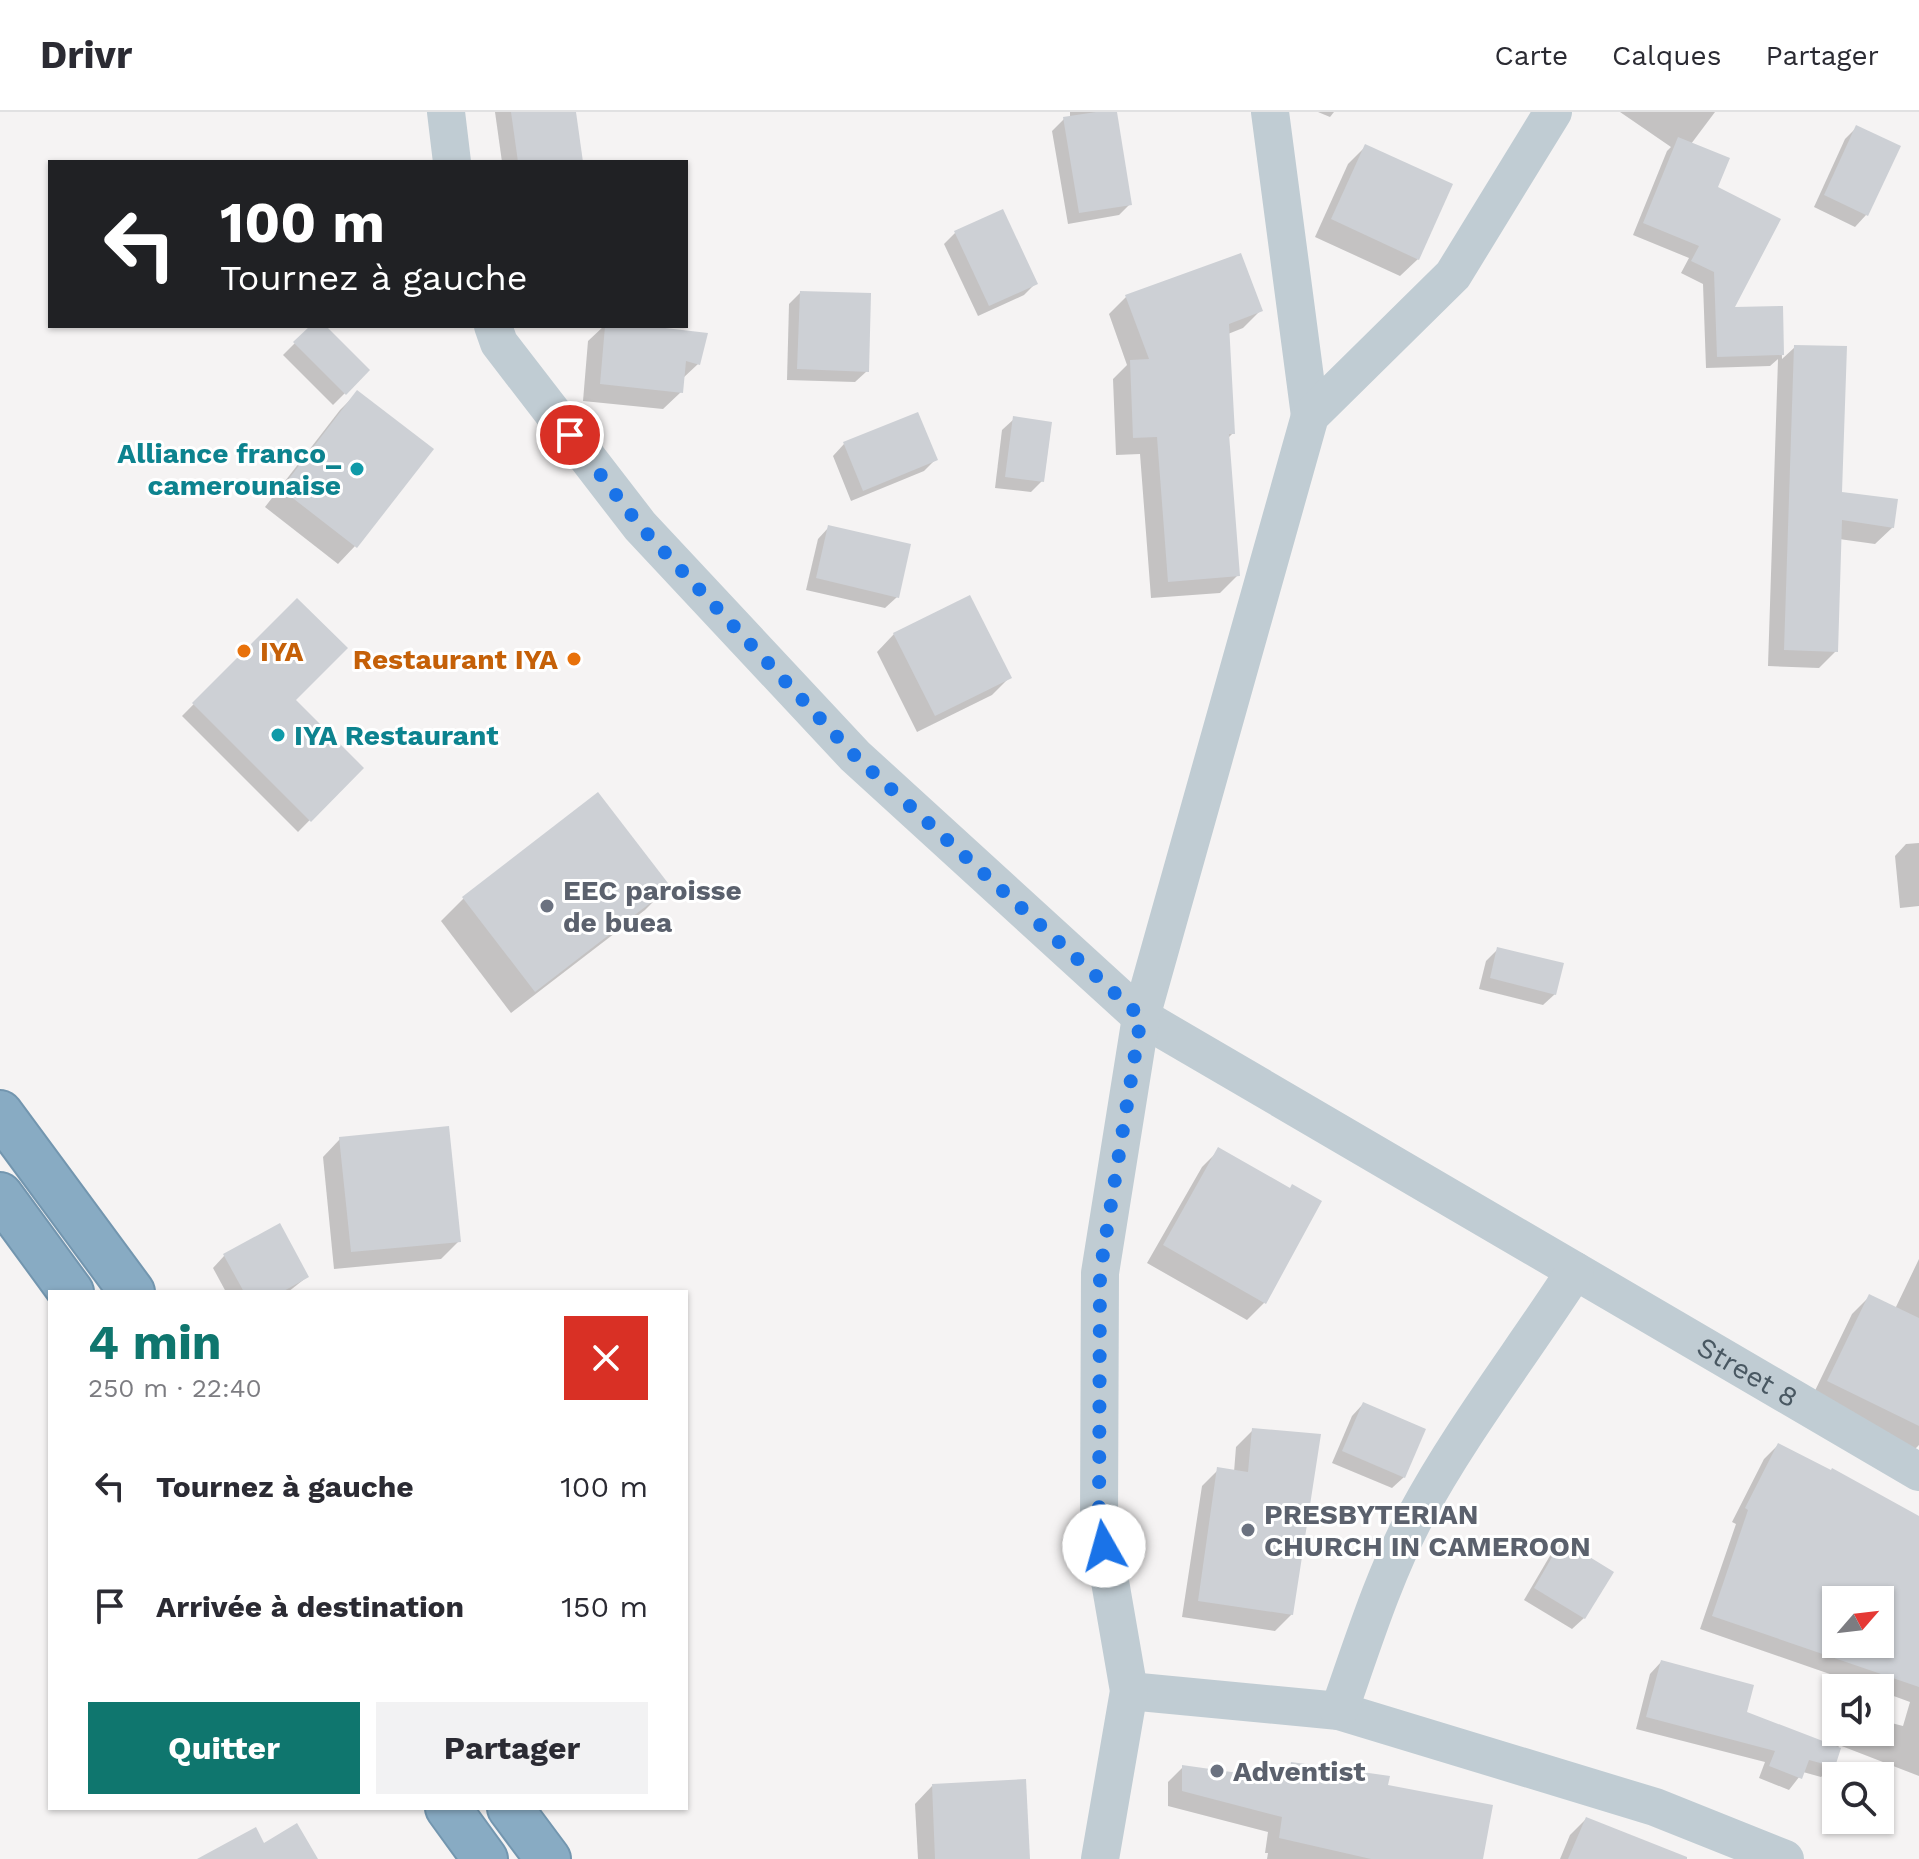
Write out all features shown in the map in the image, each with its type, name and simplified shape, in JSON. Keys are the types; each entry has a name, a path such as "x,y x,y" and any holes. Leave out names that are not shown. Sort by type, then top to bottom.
{"highway":[{"path":"0,1113 131,1290"},
{"path":"0,1195 70,1290"},
{"path":"449,1810 485,1859"},
{"path":"511,1810 548,1859"}],"street":[{"path":"446,112 452,160"},
{"path":"1100,1859 1129,1691 1099,1518 1100,1273 1141,1017 1310,416 1270,112"},
{"path":"1310,416 1453,275 1553,112"},
{"name":"Street 8","path":"494,328 499,343 640,526 855,756 1141,1017 1919,1472"},
{"path":"1339,1711 1372,1619 1415,1518 1465,1435 1575,1271"},
{"path":"1129,1691 1339,1711 1655,1807 1785,1859"}],"building":[{"path":"511,112 576,112 583,160 518,160"},
{"path":"1117,112 1132,205 1079,213 1063,117"},
{"path":"1856,125 1901,146 1868,216 1824,195"},
{"path":"1678,137 1730,158 1718,187 1781,219 1735,307 1783,306 1784,355 1717,357 1714,272 1691,261 1699,246 1643,223"},
{"path":"1365,144 1453,184 1419,260 1331,219"},
{"path":"1003,209 1038,284 989,306 954,231"},
{"path":"1241,253 1263,311 1229,324 1235,434 1229,434 1240,576 1168,582 1157,437 1133,438 1130,360 1149,359 1125,295"},
{"path":"800,291 871,293 869,372 797,369"},
{"path":"308,328 328,328 370,370 346,395 293,342"},
{"path":"605,328 665,328 708,333 700,365 686,361 683,393 600,384"},
{"path":"1794,345 1847,346 1842,492 1898,499 1894,528 1842,520 1838,652 1784,650"},
{"name":"Alliance franco_ camerounaise","path":"357,390 434,449 357,548 281,489"},
{"path":"918,412 938,460 863,491 843,442"},
{"path":"1013,416 1052,422 1044,482 1005,477"},
{"path":"828,525 911,544 899,598 816,578"},
{"path":"970,595 1012,678 935,716 893,633"},
{"name":"IYA Restaurant","path":"297,598 348,648 296,700 364,768 311,822 192,703"},
{"path":"598,792 671,887 535,992 462,897"},
{"path":"1497,947 1564,963 1556,995 1490,978"},
{"path":"449,1126 461,1242 351,1252 339,1137"},
{"path":"1218,1147 1290,1188 1292,1184 1322,1201 1266,1304 1163,1245"},
{"path":"280,1223 309,1277 286,1290 243,1290 223,1254"},
{"path":"1869,1294 1919,1318 1919,1426 1827,1381"},
{"path":"1363,1402 1426,1429 1405,1478 1342,1451"},
{"path":"1252,1428 1321,1434 1293,1615 1198,1601 1217,1467 1248,1472"},
{"path":"1778,1443 1832,1468 1919,1516 1919,1687 1894,1678 1894,1674 1881,1674 1834,1658 1894,1658 1894,1586 1822,1586 1822,1654 1712,1616 1748,1510 1745,1508"},
{"path":"1562,1540 1614,1572 1585,1619 1534,1588"},
{"path":"1661,1660 1754,1685 1747,1712 1822,1741 1822,1746 1841,1748 1837,1762 1822,1764 1809,1760 1802,1779 1769,1766 1775,1751 1646,1717"},
{"path":"1291,1762 1390,1776 1388,1785 1493,1805 1483,1859 1371,1859 1279,1838 1282,1817 1182,1791 1182,1765 1288,1780"},
{"path":"1026,1779 1030,1859 935,1859 932,1784"},
{"path":"1586,1817 1687,1857 1687,1859 1568,1859"},
{"path":"297,1823 318,1859 197,1859 256,1827 264,1843"}],"place":[{"name":"Alliance franco_ camerounaise","path":"357,469"},
{"name":"IYA","path":"244,651"},
{"name":"Restaurant IYA","path":"574,659"},
{"name":"IYA Restaurant","path":"278,735"},
{"name":"EEC paroisse de buea","path":"547,906"},
{"name":"PRESBYTERIAN CHURCH IN CAMEROON","path":"1248,1530"},
{"name":"Adventist","path":"1217,1771"}],"route":[{"path":"570,435 640,526 855,756 1141,1017 1100,1273 1099,1518 1104,1546"}]}
